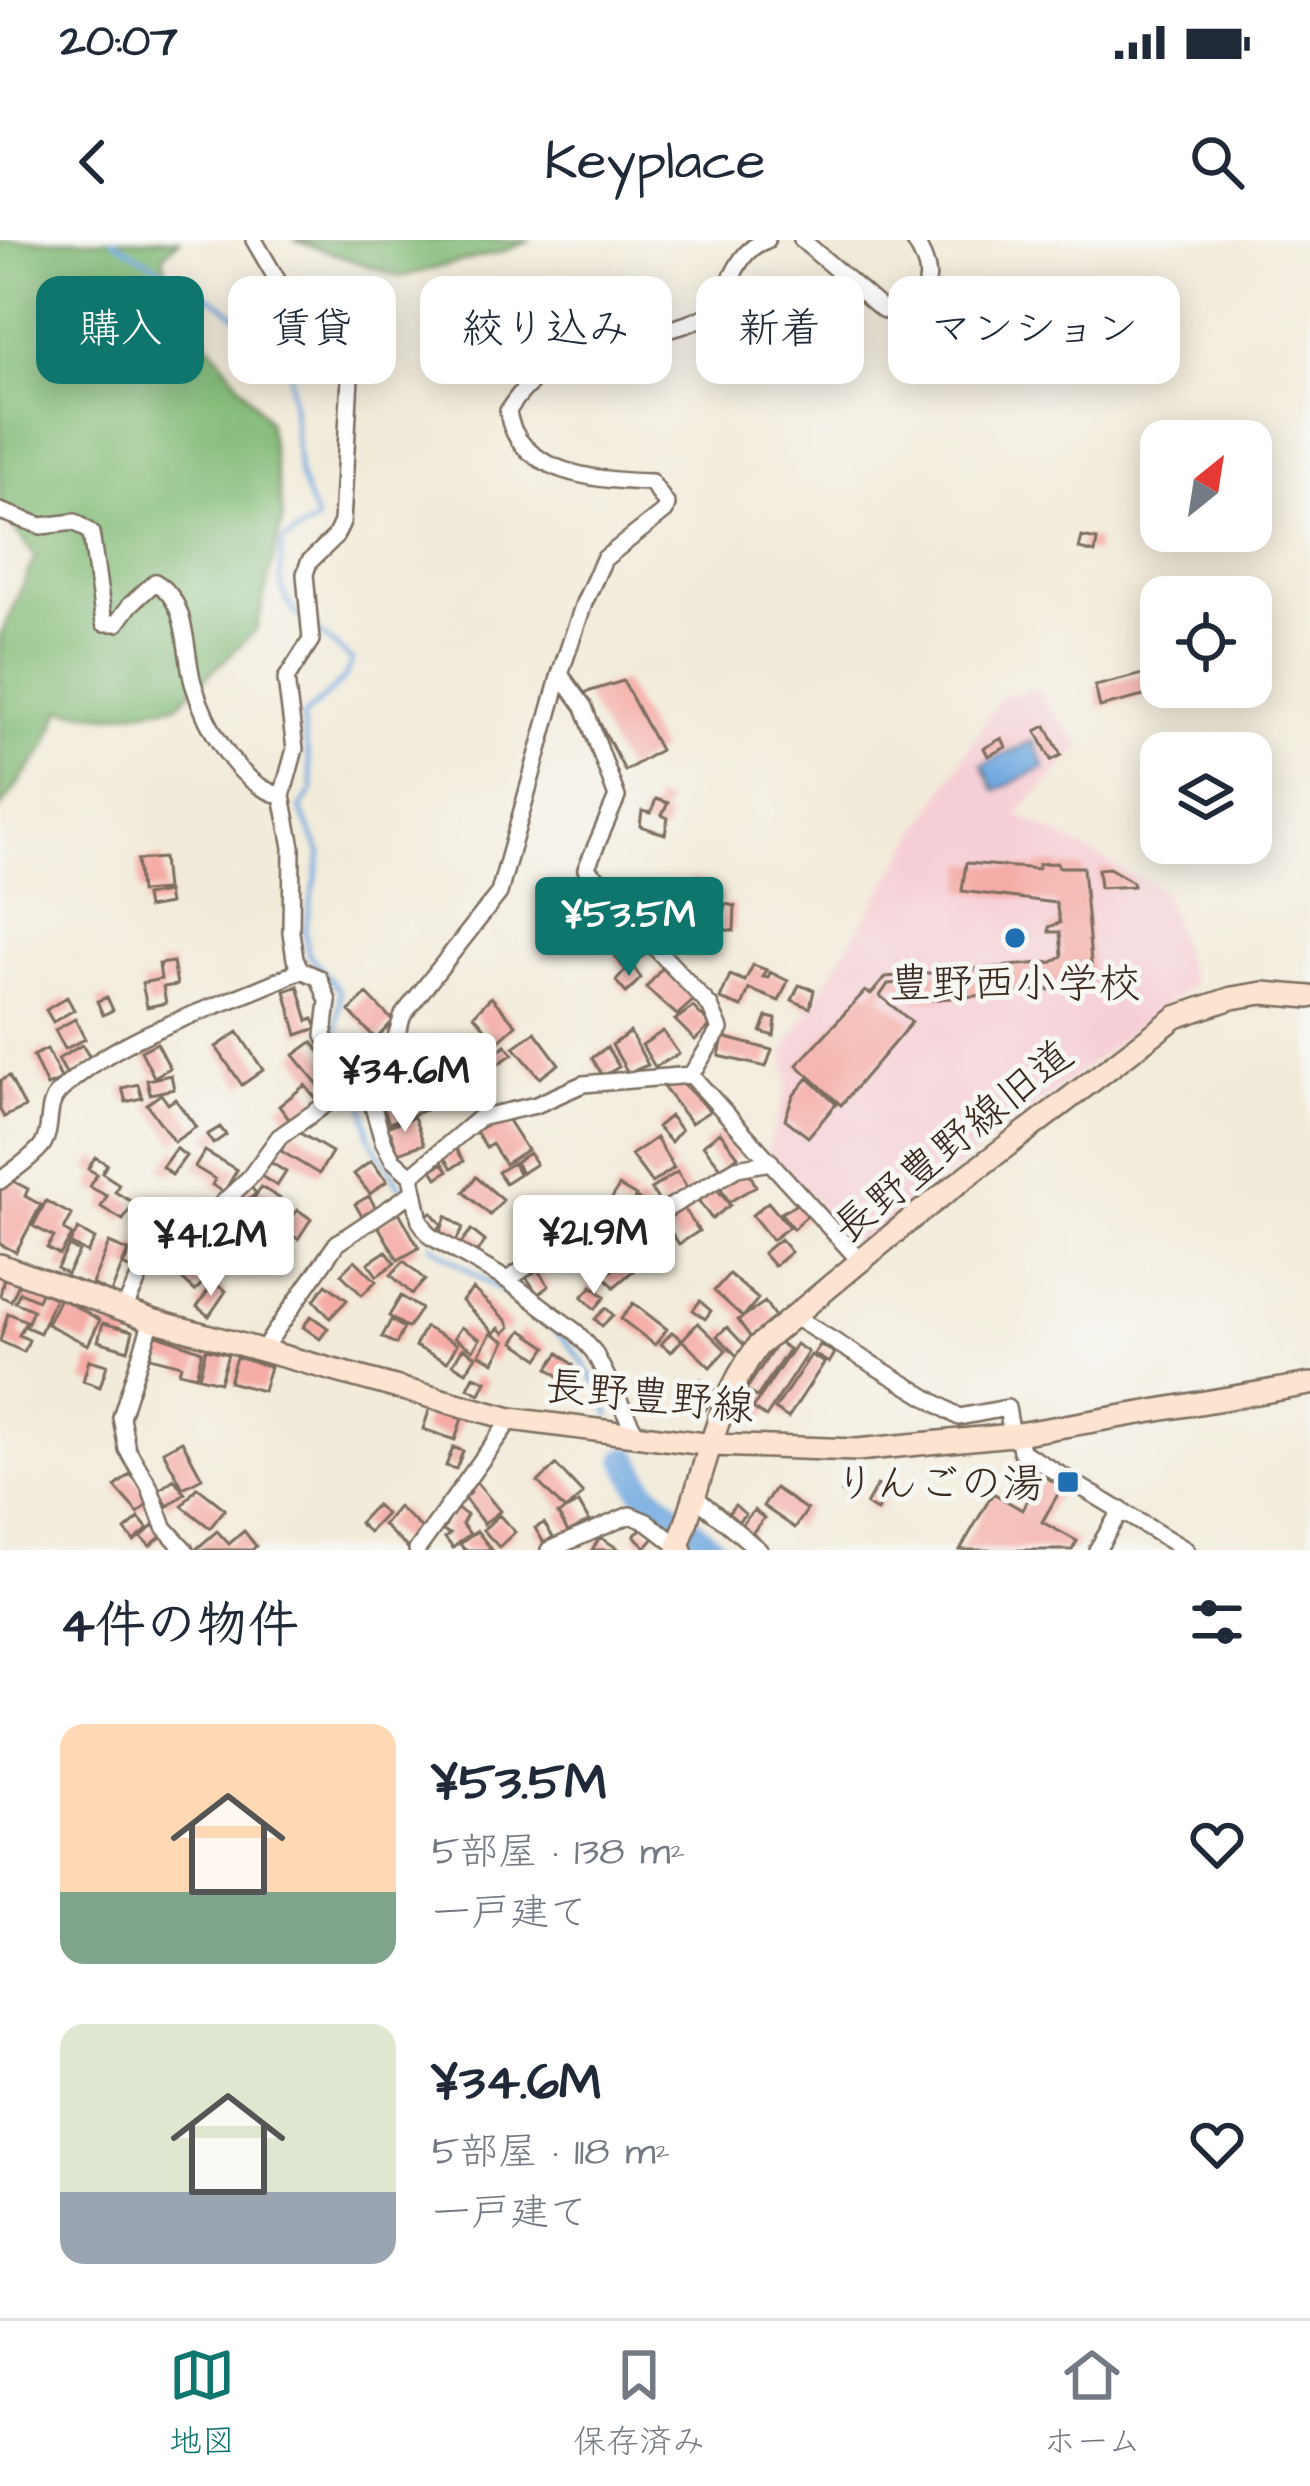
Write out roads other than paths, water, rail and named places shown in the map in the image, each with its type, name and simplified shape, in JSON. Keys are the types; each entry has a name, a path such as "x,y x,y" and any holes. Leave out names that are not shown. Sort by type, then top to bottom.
{"main road":[{"name":"長野豊野線旧道","path":"681,1544 740,1370 758,1346 1176,1017 1263,993 1310,997"},
{"name":"長野豊野線","path":"0,1265 152,1320 511,1419 712,1445 857,1450 1015,1435 1310,1384"}],"street":[{"path":"254,240 283,290 332,318 353,324 342,522 305,574 311,640 286,679 295,749 282,796 292,847 295,959 302,970 319,978 328,1000 324,1036 333,1054 368,1090 382,1141 430,1236 554,1312 594,1352 638,1438"},
{"path":"123,1311 152,1253 207,1218 250,1178 279,1137 359,1082 394,1043 403,1015 499,893 584,603 604,560 657,521 667,505 651,482 597,481 547,463 518,439 508,411 530,380 559,360 713,313 740,259 753,245 767,240"},
{"path":"802,240 882,309 894,314 915,308 928,289 927,262 914,240"},
{"path":"0,512 40,526 74,522 91,533 104,623 117,623 155,582 163,586 178,610 194,686 223,746 238,769 264,791 282,796"},
{"path":"560,674 584,706 617,797 586,869 644,918 649,941 710,1006 720,1029 691,1075"},
{"path":"0,1181 43,1144 56,1094 117,1049 302,970"},
{"path":"691,1075 861,1262"},
{"path":"261,1352 338,1243 409,1191 479,1118 536,1105 583,1084 691,1075"},
{"path":"507,1280 605,1215 623,1212 641,1224 737,1168 771,1162"},
{"path":"796,1318 959,1417 1007,1408 1021,1451 1186,1550"},
{"path":"152,1320 121,1417 127,1449 164,1527 185,1550"},
{"path":"417,1550 511,1419"},
{"path":"693,1503 759,1550"},
{"path":"1097,1550 1121,1510"},
{"path":"549,1550 630,1515 681,1544"}],"water":[{"path":"1033,741 1045,767 995,791 982,765"}],"waterway":[{"path":"112,240 224,306 282,356 290,372 299,475 317,521 282,542 282,585 288,603 303,620"},
{"path":"317,631 352,660 344,679 302,718 313,790 300,808 321,854 305,930 308,953 340,991 336,1045"},
{"path":"362,1095 370,1138 404,1193"},
{"path":"432,1245 558,1333 595,1382 610,1415"},
{"path":"627,1460 643,1490 714,1550"}],"place":[{"name":"豊野西小学校","path":"1015,938"},
{"name":"りんごの湯","path":"1068,1482"}]}
